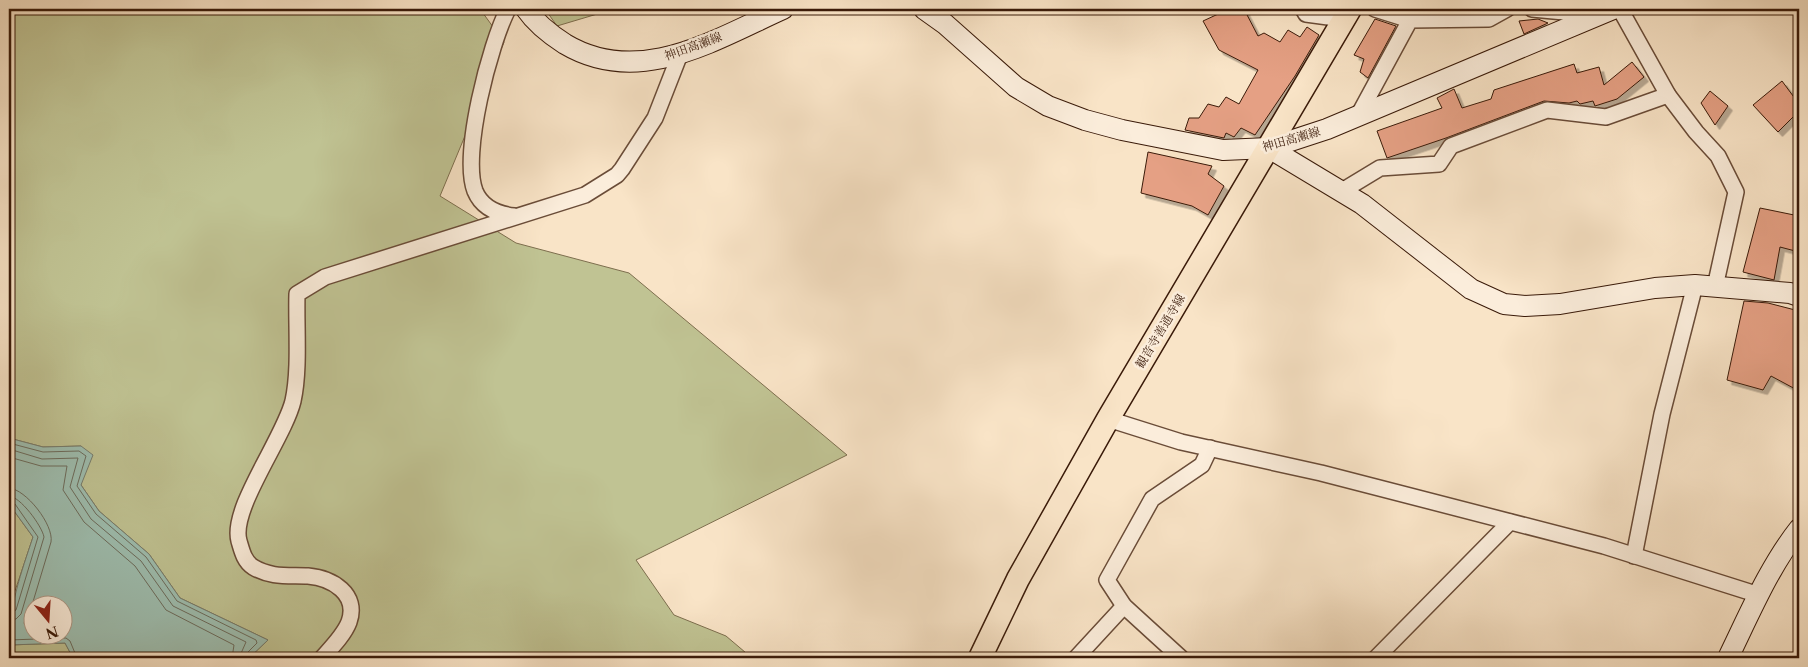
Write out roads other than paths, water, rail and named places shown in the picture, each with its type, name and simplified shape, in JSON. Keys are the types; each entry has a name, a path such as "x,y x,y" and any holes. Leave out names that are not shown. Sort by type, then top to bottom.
{"main road":[{"name":"神田高瀬線","path":"526,9 555,37 583,54 610,61 640,63 680,54 784,9"},
{"name":"神田高瀬線","path":"924,9 945,24 1016,86 1048,106 1085,120 1223,150 1270,148 1327,129 1605,12"},
{"name":"観音寺善通寺線","path":"980,658 1018,579 1108,419 1270,148 1346,14"},
{"path":"1270,148 1362,204 1471,289 1504,304 1525,306 1560,304 1655,288 1695,285 1790,293 1799,296"},
{"path":"1728,658 1759,595 1790,540 1799,530"}],"street":[{"path":"508,9 500,25 482,88 473,145 472,178 475,192 482,203 496,214 515,216"},
{"path":"1303,9 1306,14 1346,14"},
{"path":"1375,9 1412,15 1490,19 1507,9"},
{"path":"1532,9 1605,12"},
{"path":"1620,9 1668,95 1696,132 1718,156 1736,192 1715,287"},
{"path":"1358,116 1412,15"},
{"path":"322,658 337,642 349,623 352,610 344,590 334,583 310,576 272,575 252,566 244,558 238,537 238,524 244,506 278,438 293,401 297,294 325,277 585,195 617,175 655,118 680,54"},
{"path":"1342,191 1380,168 1438,164 1452,146 1547,110 1606,116 1668,95"},
{"path":"1634,556 1662,414 1695,285"},
{"path":"1108,419 1210,448 1510,522 1634,556 1759,595"},
{"path":"1181,658 1124,606 1107,580 1152,498 1202,464 1210,448"},
{"path":"1376,658 1510,522"},
{"path":"1076,658 1124,606"}],"water":[{"path":"9,438 43,447 81,446 93,455 81,485 99,511 149,554 180,598 268,640 249,658 73,658 66,644 72,644 72,594 22,594 22,644 37,644 9,645 13,603 33,537 9,504"}]}
